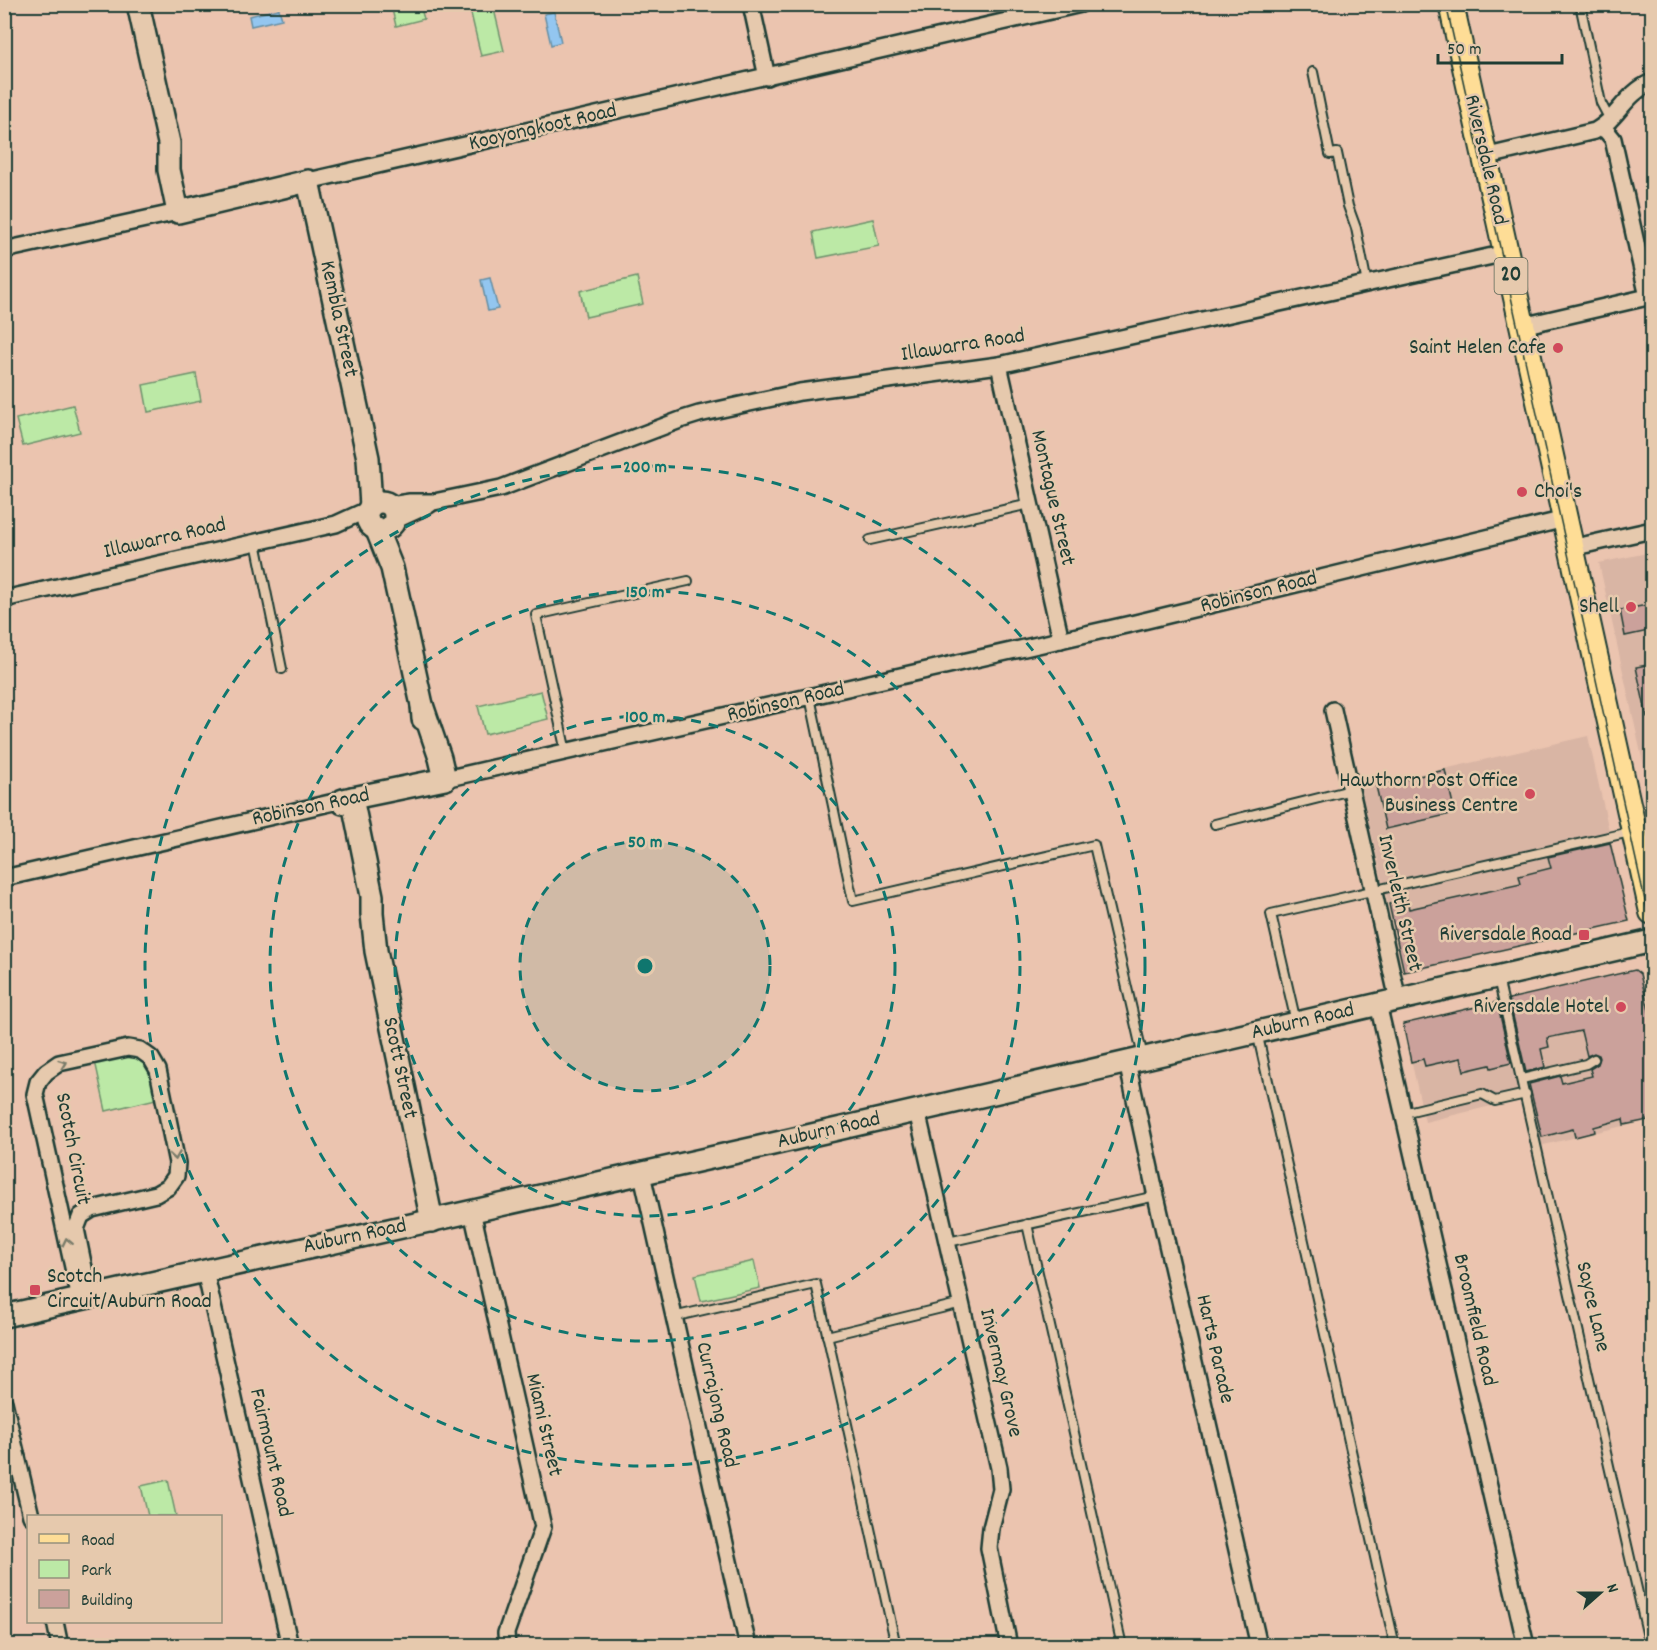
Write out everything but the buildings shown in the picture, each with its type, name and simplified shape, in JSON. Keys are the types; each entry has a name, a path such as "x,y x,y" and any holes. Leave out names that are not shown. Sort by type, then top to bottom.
{"main road":[{"path":"138,4 169,143 169,170 184,210"},
{"name":"Riversdale Road","path":"1450,4 1571,548 1644,829 1653,912"},
{"name":"Kooyongkoot Road","path":"184,210 308,181"},
{"name":"Kembla Street","path":"308,181 422,705 440,758 438,781"},
{"name":"Robinson Road","path":"347,799 438,781"},
{"name":"Scott Street","path":"347,799 364,898 372,914 376,951 432,1221"},
{"name":"Auburn Road","path":"4,1316 642,1174 1653,941"}],"street":[{"path":"751,4 767,76"},
{"name":"Kooyongkoot Road","path":"308,181 1081,4"},
{"path":"1484,157 1587,134 1606,124 1632,94 1653,82"},
{"path":"1522,326 1650,296 1613,139 1606,124"},
{"name":"Kooyongkoot Road","path":"4,250 184,210"},
{"name":"Illawarra Road","path":"4,599 501,488 699,414 800,392 999,365 1506,254"},
{"name":"Montague Street","path":"999,365 1061,640"},
{"name":"Robinson Road","path":"438,781 1061,640 1565,519"},
{"path":"1571,548 1653,530"},
{"name":"Inverleith Street","path":"1333,710 1373,891 1388,1002"},
{"name":"Robinson Road","path":"4,878 347,799"},
{"name":"Broomfield Road","path":"1388,1002 1403,1113 1526,1646"},
{"name":"Scotch Circuit","path":"128,1048 140,1050 151,1058 158,1070 177,1163 176,1176 168,1187 156,1194 92,1209 81,1216 76,1228 85,1298 35,1094 38,1082 46,1072 59,1063 128,1048"},
{"name":"Harts Parade","path":"1135,1060 1155,1196 1259,1646"},
{"name":"Invermay Grove","path":"917,1111 1000,1478 1000,1498 991,1528 989,1548 1009,1646"},
{"name":"Currajong Road","path":"642,1174 748,1646"},
{"name":"Miami Street","path":"472,1211 543,1527 506,1633 507,1646"},
{"name":"Fairmount Road","path":"205,1271 290,1646"},
{"path":"4,1402 31,1515"},
{"path":"55,1623 60,1646"}],"lane":[{"path":"1580,4 1606,124"},
{"path":"1313,72 1330,154 1337,153 1367,284"},
{"path":"870,540 1030,504"},
{"path":"256,542 282,669"},
{"path":"566,752 536,615 688,581"},
{"path":"810,697 853,901 1095,845 1135,1060"},
{"path":"1215,824 1351,790"},
{"path":"1296,1023 1271,914 1644,829"},
{"name":"Sayce Lane","path":"1498,976 1650,1646"},
{"path":"1257,1032 1395,1646"},
{"path":"1522,1079 1586,1064 1594,1059"},
{"path":"1403,1113 1482,1094 1495,1101 1526,1094"},
{"path":"948,1242 1155,1196"},
{"path":"1027,1224 1122,1646"},
{"path":"673,1317 816,1284 896,1646"},
{"path":"827,1336 962,1303"}],"shaded area":[{"name":"Shell","path":"1652,552 1652,803 1599,563"},
{"path":"1588,736 1629,921 1404,972 1361,788"},
{"path":"1635,970 1640,974 1652,1027 1652,1119 1531,1148 1520,1099 1425,1122 1403,1024"}],"green space":[{"path":"391,5 420,5 424,19 396,26"},
{"path":"469,5 493,5 504,51 481,56"},
{"path":"873,219 879,246 818,258 813,232"},
{"path":"637,277 643,304 586,317 580,291"},
{"path":"196,374 201,401 148,412 143,385"},
{"path":"73,405 80,432 23,446 16,419"},
{"path":"541,691 548,719 485,734 478,706"},
{"path":"134,1053 151,1067 160,1098 106,1111 95,1061"},
{"path":"754,1261 760,1288 701,1301 695,1275"},
{"path":"168,1480 176,1515 148,1515 141,1486"}],"water":[{"path":"279,9 282,19 251,26 249,16"},
{"path":"554,12 561,42 551,45 544,14"},
{"path":"490,278 498,309 488,311 481,280"}],"tram line":[{"path":"1446,4 1652,932"}],"place":[{"name":"Saint Helen Cafe","path":"1558,348"},
{"name":"Choi's","path":"1522,492"},
{"name":"Shell","path":"1631,607"},
{"name":"Hawthorn Post Office Business Centre","path":"1530,794"},
{"name":"Riversdale Road","path":"1584,935"},
{"name":"Riversdale Hotel","path":"1621,1007"},
{"name":"Scotch Circuit/Auburn Road","path":"35,1290"}]}
